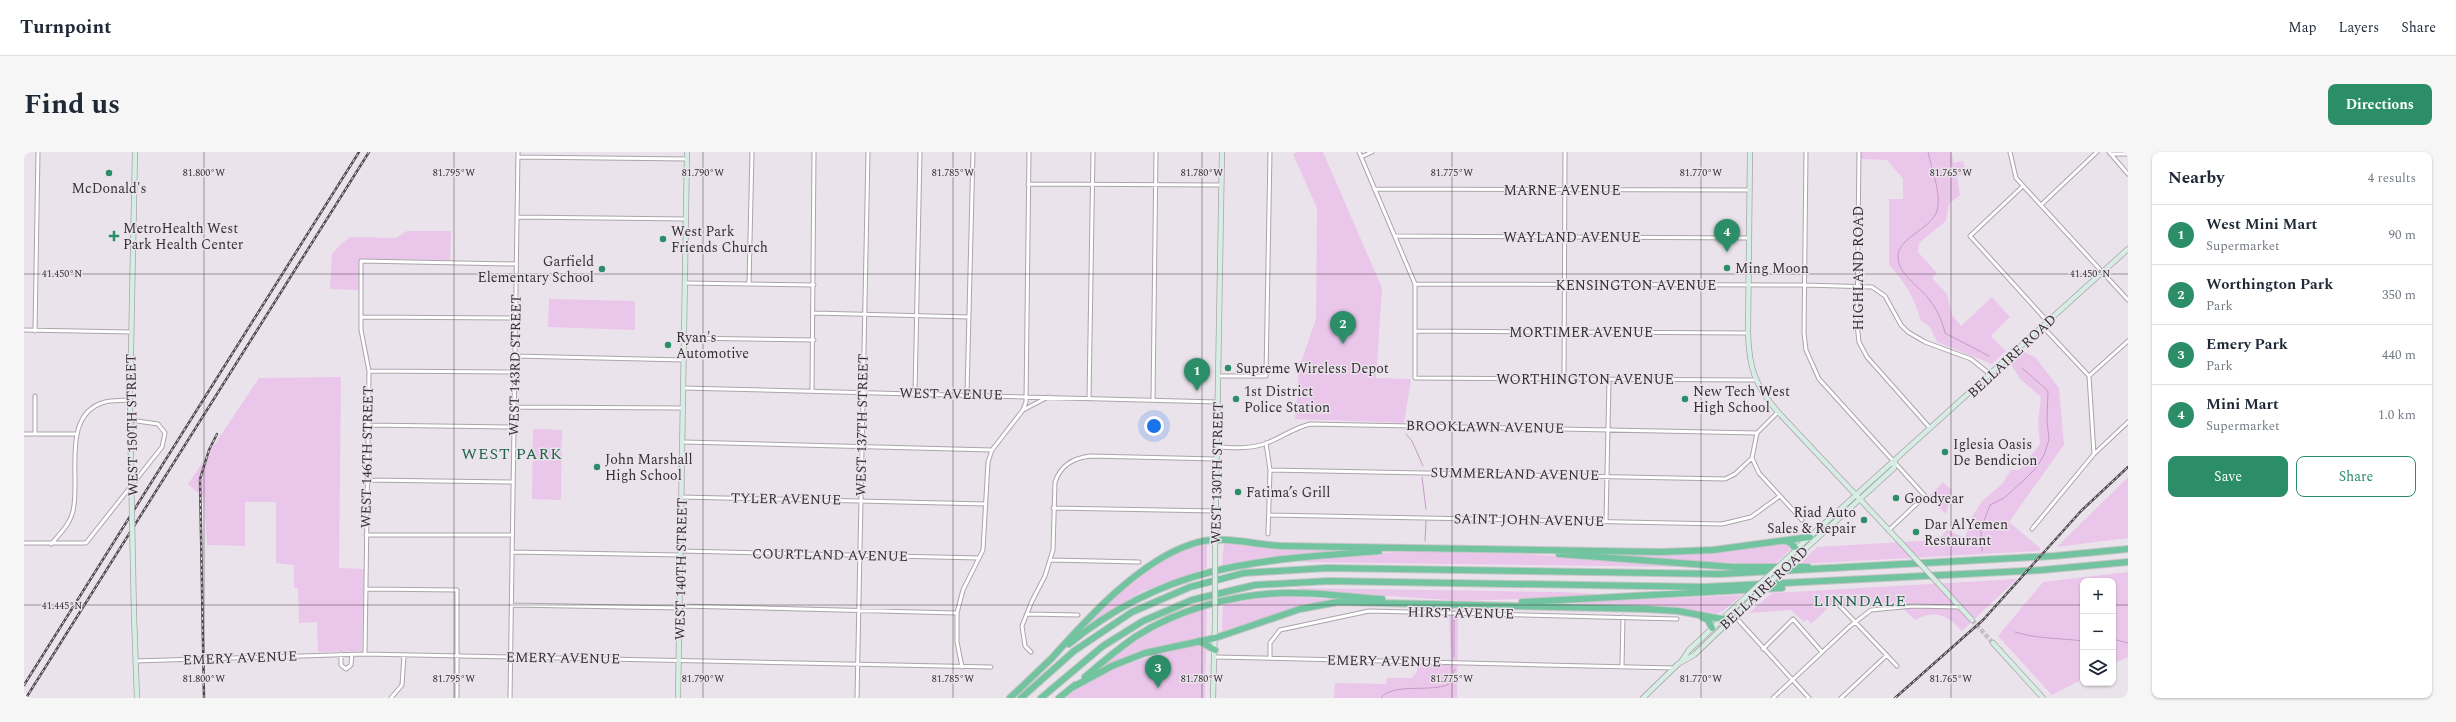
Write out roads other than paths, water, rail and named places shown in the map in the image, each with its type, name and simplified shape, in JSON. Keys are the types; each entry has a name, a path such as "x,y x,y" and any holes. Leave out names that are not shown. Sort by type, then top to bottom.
{"highway":[{"path":"1010,698 1073,634 1147,568 1186,546 1215,539 1277,546 1524,551 1686,552 1810,537"},
{"path":"1786,541 1791,543 1798,552"},
{"path":"1050,659 1081,634 1117,610 1156,590 1195,575 1224,567 1265,560 1402,549"},
{"path":"1021,698 1074,651 1132,612 1190,587 1244,573 1328,568 1679,574 1839,568 2073,555 2128,549"},
{"path":"1524,551 1698,565 1839,568"},
{"path":"1041,698 1103,646 1142,621 1192,600 1255,585 1329,581 1669,587 1835,582 2063,569 2128,562"},
{"path":"1488,604 1738,592 1835,582"},
{"path":"1059,698 1124,646 1149,629 1192,611 1234,599 1258,595 1298,593 1442,604"},
{"path":"1073,687 1102,671 1133,657 1215,638 1300,609 1325,604 1488,604 1666,610 1721,619 1732,614"},
{"path":"1693,614 1707,619 1712,628"},
{"path":"1199,641 1215,650"}],"main road":[{"name":"WEST 150TH STREET","path":"135,152 130,420 136,698"},
{"name":"WEST 140TH STREET","path":"678,698 687,152"},
{"name":"WEST 130TH STREET","path":"1214,698 1215,511 1219,376 1222,152"},
{"path":"1750,152 1748,333 1749,359 1755,380 1764,397 1972,620"},
{"name":"BELLAIRE ROAD","path":"1732,614 1742,609 1798,552 1810,537 1855,494 1889,464 1895,462 2128,249"},
{"name":"BELLAIRE ROAD","path":"1643,698 1681,662 1694,655 1732,614 1736,606 1894,468 1895,462"},
{"name":"BELLAIRE ROAD","path":"1681,662 1683,656 1721,619"},
{"path":"1993,643 2043,698"}],"street":[{"path":"35,330 38,152"},
{"name":"WEST 143RD STREET","path":"510,698 518,152"},
{"path":"749,284 752,152"},
{"path":"812,391 814,340 814,152"},
{"name":"WEST 137TH STREET","path":"857,698 868,152"},
{"path":"915,393 920,152"},
{"path":"967,394 972,152"},
{"path":"1023,410 1026,396 1029,152"},
{"path":"1089,399 1093,152"},
{"path":"1153,400 1156,152"},
{"path":"1219,376 1266,376 1270,152"},
{"path":"1359,152 1396,236 1415,284 1415,331"},
{"path":"1361,157 1372,152"},
{"path":"1564,380 1565,152"},
{"path":"1806,152 1804,333 1812,366 1819,379 1925,496 1889,530"},
{"name":"HIGHLAND ROAD","path":"1859,152 1857,285 1857,324 1859,342 1867,357 1931,429"},
{"path":"2010,152 2016,178 2128,300"},
{"path":"2041,205 2097,152"},
{"path":"2110,153 2128,154"},
{"path":"2110,153 2128,174"},
{"path":"518,157 687,159"},
{"path":"1028,184 1221,185"},
{"path":"2023,186 1970,236 2048,322"},
{"name":"MARNE AVENUE","path":"1374,189 1750,190"},
{"path":"517,217 686,219"},
{"name":"WAYLAND AVENUE","path":"1396,236 1749,238"},
{"name":"WEST 146TH STREET","path":"365,654 369,371 361,317 361,261 516,264"},
{"path":"685,284 814,285"},
{"name":"KENSINGTON AVENUE","path":"1415,284 1857,285 1872,287 1879,291 1908,332 1925,342 1970,359 1991,375"},
{"path":"814,313 969,317"},
{"path":"361,317 515,318"},
{"path":"2043,327 2089,376 2094,454"},
{"path":"24,330 131,332"},
{"name":"MORTIMER AVENUE","path":"1415,331 1748,333"},
{"name":"WORTHINGTON AVENUE","path":"1415,331 1415,378 1755,380"},
{"path":"684,338 814,340"},
{"path":"2089,376 2128,341"},
{"path":"515,356 684,360"},
{"path":"369,371 515,372"},
{"path":"1606,522 1609,380"},
{"name":"WEST AVENUE","path":"683,388 967,394 1218,402"},
{"path":"35,396 35,434"},
{"path":"962,667 956,642 957,613 963,590 979,558 985,539 987,471 992,450 1023,410 1049,397"},
{"path":"51,544 65,528 73,510 76,434 90,410 105,402 130,400"},
{"path":"514,407 683,408"},
{"path":"1778,412 1757,433 1752,458 1759,473 1802,520"},
{"path":"24,543 86,543 162,447 165,433 158,424 130,420"},
{"path":"2032,529 2094,454 2128,422"},
{"name":"BROOKLAWN AVENUE","path":"1217,447 1243,447 1266,444 1296,428 1310,424 1757,433"},
{"path":"368,425 514,427"},
{"path":"24,434 76,434"},
{"path":"682,442 992,450"},
{"path":"1266,444 1270,470 1270,515 1268,534"},
{"path":"1031,652 1025,646 1022,638 1022,626 1051,560 1054,482 1066,464 1078,458 1216,459"},
{"name":"SUMMERLAND AVENUE","path":"1270,470 1725,479 1735,474 1752,458"},
{"path":"367,480 513,482"},
{"name":"SAINT JOHN AVENUE","path":"1270,515 1722,524 1751,517 1780,496"},
{"name":"TYLER AVENUE","path":"682,497 986,504"},
{"path":"1054,508 1215,511"},
{"path":"366,535 512,535"},
{"name":"COURTLAND AVENUE","path":"512,552 859,555 979,558"},
{"path":"1051,560 1139,562"},
{"path":"366,589 457,590 457,698"},
{"path":"512,605 859,610 957,613"},
{"path":"1839,605 1897,666"},
{"path":"1773,698 1866,612 1880,608 1961,607"},
{"name":"HIRST AVENUE","path":"1270,658 1270,643 1280,630 1362,612 1677,619"},
{"path":"1027,614 1078,615"},
{"path":"1732,614 1809,698"},
{"path":"1622,666 1623,617"},
{"path":"1763,649 1793,619 1822,652"},
{"path":"341,654 341,664 346,669 351,665 352,654"},
{"name":"EMERY AVENUE","path":"135,661 365,654 992,667"},
{"path":"391,698 402,685 404,655"},
{"path":"1841,698 1887,655"},
{"name":"EMERY AVENUE","path":"1215,657 1674,668"}],"waterway":[{"path":"1928,152 1938,193 1938,206 1936,214 1931,221 1904,243 1899,250 1899,263 1901,269 1909,279 1924,293 1934,306 1941,319 1945,333 1989,356"},
{"path":"1982,551 1981,529 1990,505 2004,498 2037,467 2044,455 2049,440 2047,420 2048,391 2022,368"},
{"path":"1406,434 1412,441 1423,466"},
{"path":"1422,477 1426,509"},
{"path":"1425,541 1426,521"},
{"path":"1454,620 1454,657"},
{"path":"2015,632 2040,637 2080,641"},
{"path":"2116,640 2128,643"},
{"path":"1381,698 1386,693 1394,690 1442,687 1449,684 1455,669"}],"tunnel":[{"path":"1972,620 1993,643"}],"railway":[{"path":"24,685 359,152"},
{"path":"26,698 369,152"},
{"path":"204,698 200,479 209,450 217,434"},
{"path":"1895,698 1983,620 2081,511 2128,467"}],"place":[{"name":"McDonald's","path":"109,173"},
{"name":"MetroHealth West Park Health Center","path":"114,236"},
{"name":"West Park Friends Church","path":"663,239"},
{"name":"Mini Mart","path":"1727,252"},
{"name":"Ming Moon","path":"1727,268"},
{"name":"Garfield Elementary School","path":"602,269"},
{"name":"Worthington Park","path":"1343,344"},
{"name":"Ryan's Automotive","path":"668,345"},
{"name":"Supreme Wireless Depot","path":"1228,368"},
{"name":"West Mini Mart","path":"1197,391"},
{"name":"1st District Police Station","path":"1236,399"},
{"name":"New Tech West High School","path":"1685,399"},
{"name":"Iglesia Oasis De Bendicion","path":"1945,452"},
{"name":"John Marshall High School","path":"597,467"},
{"name":"Fatima’s Grill","path":"1238,492"},
{"name":"Goodyear","path":"1896,498"},
{"name":"Riad Auto Sales & Repair","path":"1864,520"},
{"name":"Dar AlYemen Restaurant","path":"1916,532"},
{"name":"Emery Park","path":"1158,688"}],"district":[{"name":"WEST PARK","path":"512,454"},
{"name":"LINNDALE","path":"1860,601"}]}
